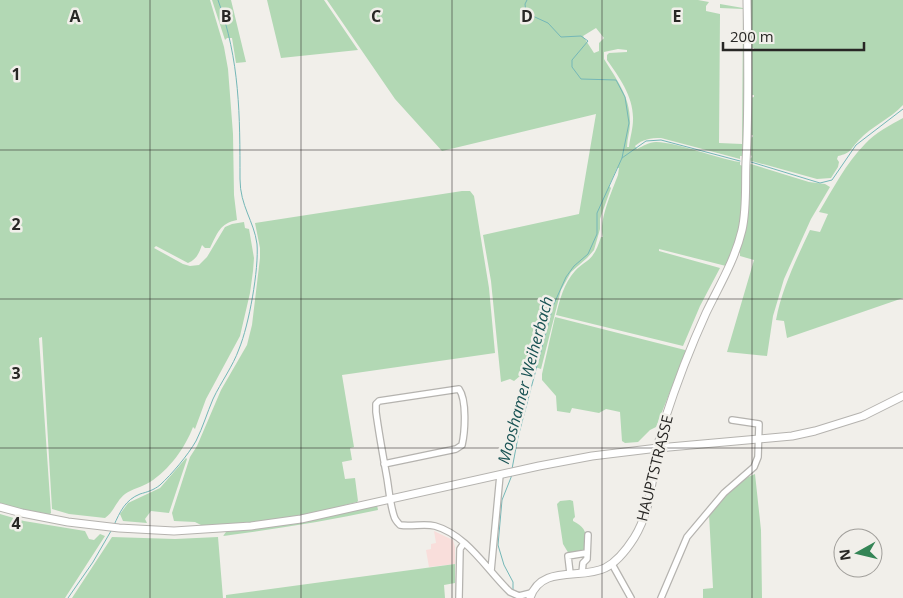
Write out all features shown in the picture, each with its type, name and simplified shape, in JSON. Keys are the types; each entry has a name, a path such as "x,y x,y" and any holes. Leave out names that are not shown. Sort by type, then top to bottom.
{"main road":[{"name":"HAUPTSTRASSE","path":"530,595 536,586 547,579 570,573 600,570 612,564 634,540 643,521 661,431 706,313 733,256 742,228 745,206 748,95 748,0"},
{"path":"0,507 52,519 119,528 174,531 244,527 301,519 592,456 792,436 863,416 903,396"}],"street":[{"path":"384,464 456,449 462,445 464,410 459,389 379,401 376,404 376,412 384,464 393,515 400,525 434,526 453,534 514,595 530,595"},
{"path":"662,598 687,537 724,493 754,467 758,456 759,424 732,420"},
{"path":"491,571 503,474"},
{"path":"582,573 583,563 586,559 588,535"},
{"path":"458,598 460,549 464,543"},
{"path":"570,573 568,556 586,553"},
{"path":"612,564 630,598"}],"shaded area":[{"path":"434,531 453,540 455,564 429,567 426,550 431,549 431,544 436,543"}],"green space":[{"path":"0,0 210,0 224,47 228,69 233,134 234,195 237,220 223,226 210,248 205,248 202,245 196,258 188,263 156,246 154,248 183,264 190,266 199,265 207,257 225,227 244,222 245,228 249,229 254,258 250,293 240,336 206,399 195,429 193,427 186,443 176,458 157,477 125,494 105,518 69,514 52,509 42,337 39,338 51,513 48,516 0,504"},
{"path":"212,0 231,0 246,62 236,63 232,38 225,40"},
{"path":"267,0 324,0 358,50 281,58"},
{"path":"327,0 698,0 709,2 706,6 706,11 720,14 719,143 742,144 743,9 720,8 720,4 743,8 745,106 743,156 740,156 740,159 661,138 647,139 635,146 637,149 646,144 666,143 740,162 740,165 743,166 739,230 732,255 726,266 659,249 659,251 720,268 700,306 683,346 556,315 565,286 571,276 592,256 601,237 603,237 602,223 618,175 619,168 617,168 609,186 611,188 600,219 600,229 594,250 571,272 561,290 541,369 532,366 528,368 523,377 520,376 514,381 510,379 501,382 491,281 483,235 579,214 596,114 442,151 395,99","holes":["596,28 604,38 599,43 599,51 594,53 583,36","618,49 627,50 627,52 609,53 607,60 625,88 631,103 633,123 629,147 627,147 630,115 626,98 604,59 604,52"]},
{"path":"749,0 903,0 903,105 864,135 848,152 838,156 838,167 831,178 817,179 748,160 752,157 751,155 748,157 749,138 753,137 753,135 749,135 750,98 754,97 754,95 750,95 750,51 754,51 754,48 750,48"},
{"path":"903,118 903,298 787,338 784,321 776,320 779,308 790,274 810,230 820,232 828,214 819,212 840,176 858,151 878,133"},
{"path":"751,164 830,187 811,219 784,279 773,316 767,356 727,352 754,260 740,256 738,252 748,165"},
{"path":"470,191 474,196 489,288 495,353 342,375 354,447 350,448 352,460 342,462 345,479 355,478 357,502 268,521 205,527 195,522 174,521 172,513 190,457 197,446 221,390 247,345 252,325 260,258 255,223"},
{"path":"555,317 685,350 656,427 650,430 638,442 625,443 622,441 620,412 606,409 599,413 572,408 570,413 557,411 556,396 542,380"},
{"path":"186,458 169,513 151,511 145,519 147,523 123,521 120,514 128,503 160,488"},
{"path":"755,474 761,530 762,598 703,598 703,589 713,588 709,514 736,486"},
{"path":"560,501 573,501 575,517 573,521 584,530 586,541 585,551 569,554 563,544 557,504"},
{"path":"377,505 378,510 359,514 223,536 226,532 269,526"},
{"path":"0,514 24,521 85,531 89,539 94,540 100,534 105,536 65,598 0,598"},
{"path":"112,537 175,539 218,537 223,598 72,598"},
{"path":"455,564 455,583 444,585 445,598 226,598 226,595"}],"waterway":[{"path":"114,525 127,503 140,494 153,490 160,485 180,464 193,446 213,399 243,339 250,312 255,282 257,244 242,197 239,110 235,66 231,44 218,0"},
{"name":"Mooshamer Weiherbach","path":"512,469 518,437 553,306 566,277 574,266 588,254 597,234 597,213 622,158 629,123 625,97 616,80 581,79 572,67 572,60 588,41 581,36 561,37 548,23 526,13 525,4 527,0"},
{"path":"751,162 820,183 832,180 856,145 903,109"},
{"path":"622,158 646,141 661,140 740,161"},
{"name":"Mooshamer Weiherbach","path":"512,475 502,500 498,545 504,565 513,582 513,591"},
{"path":"68,598 93,562 111,531"}]}
